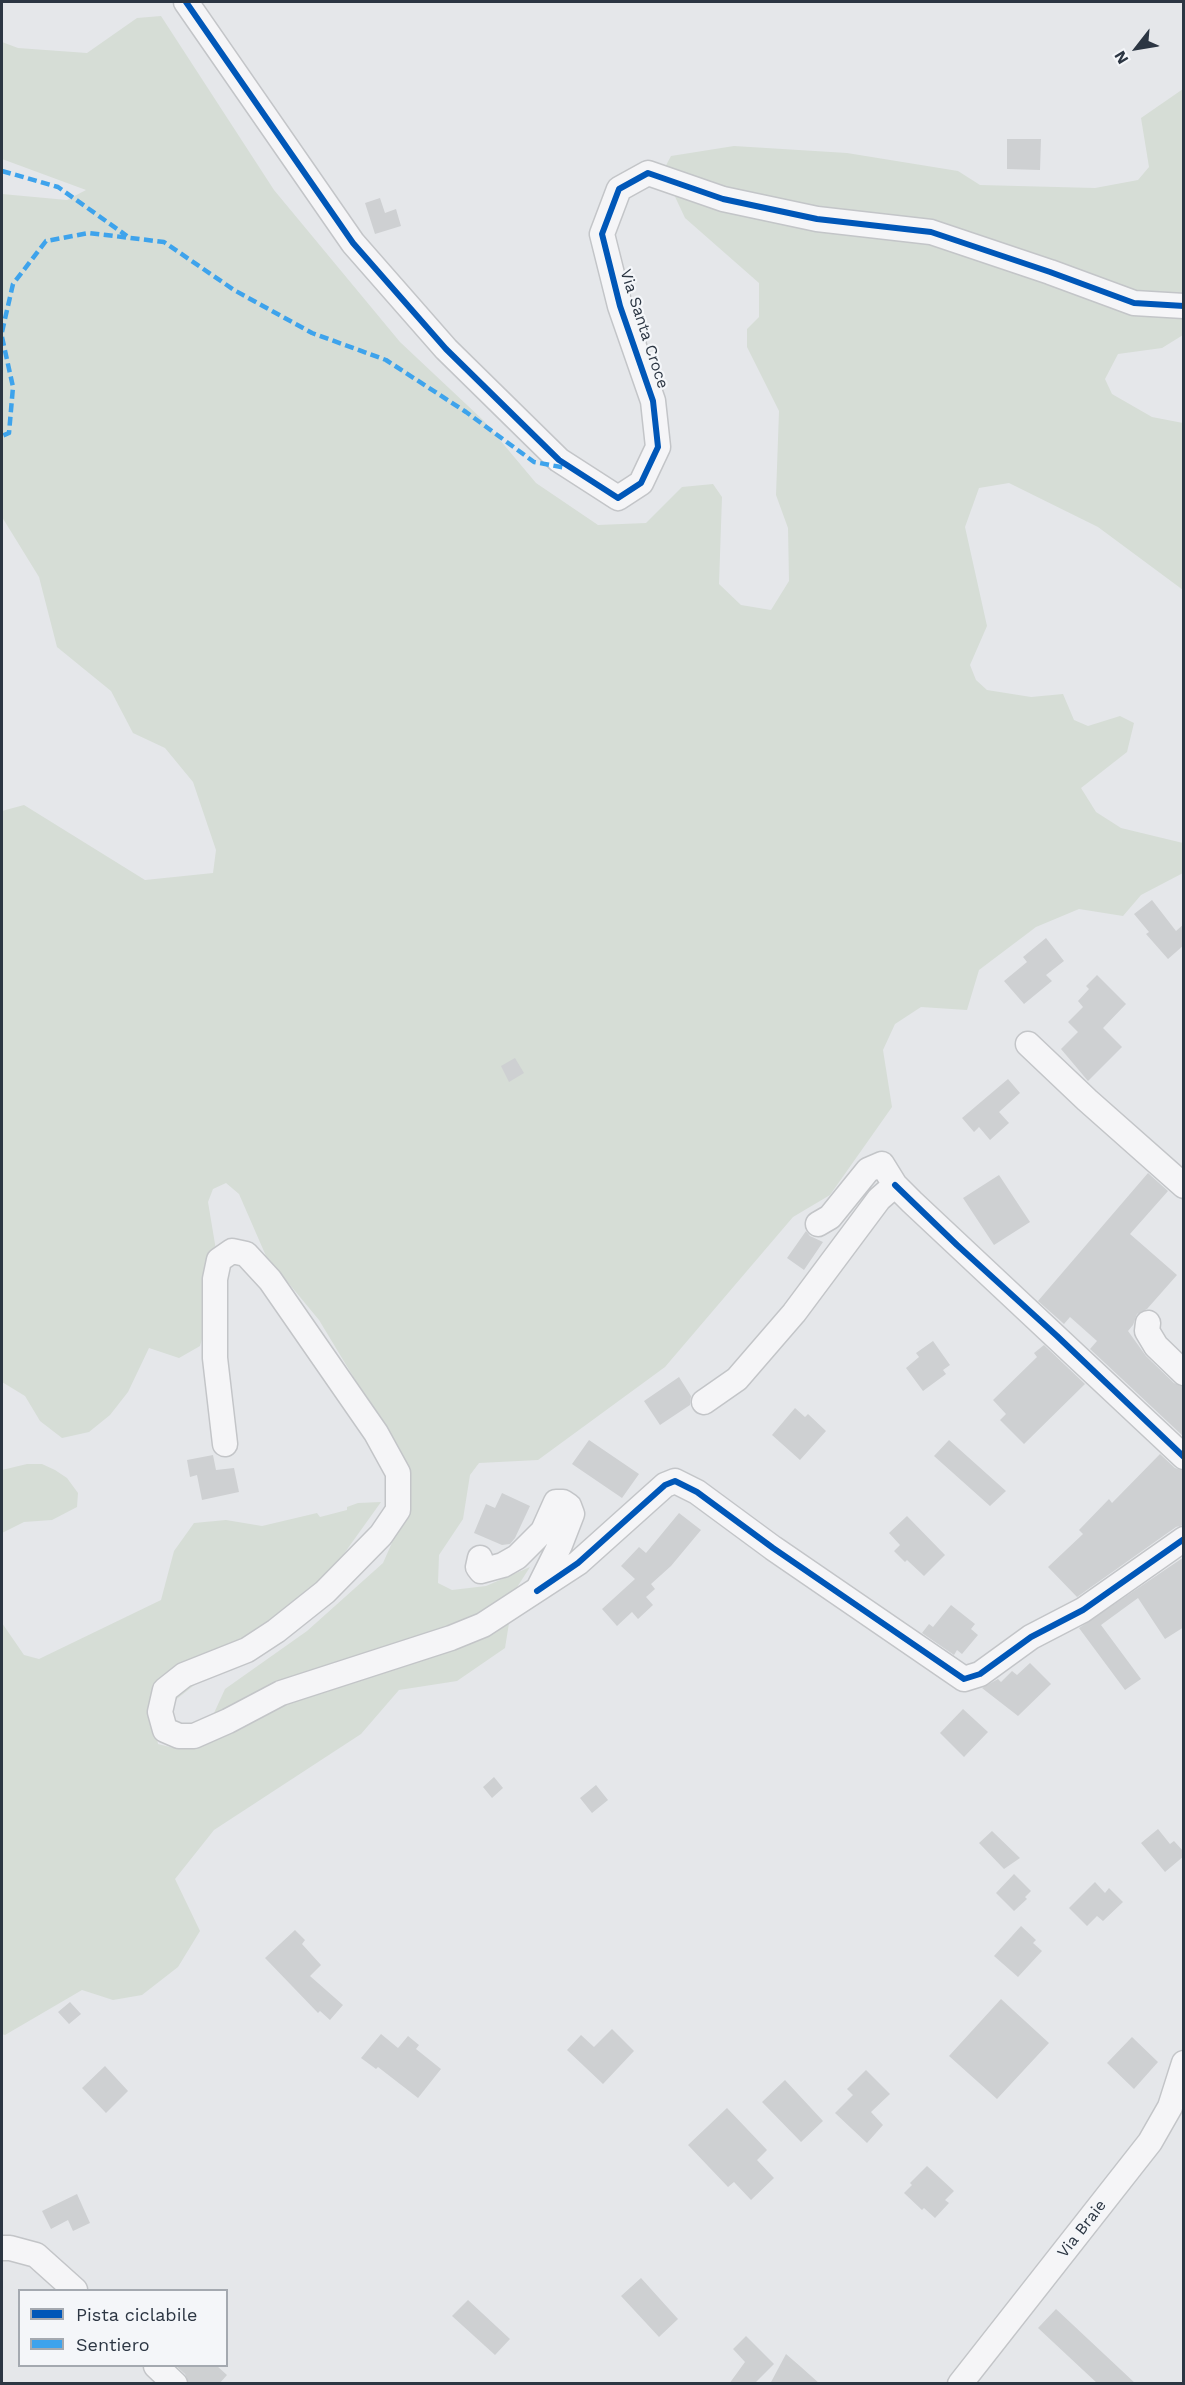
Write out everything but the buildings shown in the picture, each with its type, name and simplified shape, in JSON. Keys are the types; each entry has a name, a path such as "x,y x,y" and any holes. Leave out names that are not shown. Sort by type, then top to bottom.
{"street":[{"name":"Via Santa Croce","path":"186,2 361,251 446,349 559,460 618,498 641,483 658,447 653,401 620,306 602,234 619,189 648,173 723,199 817,219 931,232 1134,303 1184,306"},
{"path":"1028,1044 1184,1186"},
{"path":"818,1224 830,1217 859,1180 875,1166 882,1164 896,1185 957,1245 1184,1457"},
{"path":"704,1402 737,1379 794,1313 879,1199 896,1185"},
{"path":"225,1444 215,1358 214,1279 219,1260 232,1251 246,1254 270,1280 376,1433 398,1473 398,1510 381,1535 325,1592 276,1631 248,1650 184,1675 165,1690 160,1713 165,1730 179,1736 194,1736 281,1693 451,1638 483,1625 537,1592 578,1563 665,1485 675,1481 697,1492 772,1548 964,1679 980,1674 1031,1637 1083,1610 1184,1539"},
{"path":"1148,1323 1147,1331 1156,1346 1184,1373"},
{"path":"480,1558 478,1567 482,1571 518,1557 543,1531 556,1502 563,1502 569,1506 572,1514 537,1592"},
{"name":"Via Braie","path":"960,2384 1150,2142 1170,2107 1184,2062"},
{"path":"2,2248 36,2255 74,2289"},
{"path":"157,2367 176,2384"}],"shaded area":[{"path":"161,16 274,190 400,342 484,421 536,483 598,525 646,523 682,487 713,484 722,497 719,584 741,605 771,610 789,581 788,528 776,495 779,411 747,347 747,329 759,317 759,283 685,218 663,171 671,156 734,146 847,153 958,171 980,185 1095,188 1138,180 1149,167 1141,118 1183,89 1183,335 1162,348 1118,354 1105,379 1112,394 1152,417 1183,423 1183,590 1098,527 1009,483 979,488 965,527 987,626 970,665 976,680 987,690 1031,697 1063,694 1074,720 1088,726 1120,716 1134,723 1127,752 1081,788 1096,812 1121,828 1183,843 1183,873 1141,895 1123,916 1079,909 1036,927 979,970 967,1010 921,1007 895,1024 883,1050 892,1107 830,1195 793,1217 665,1367 538,1460 479,1463 470,1475 463,1519 439,1555 438,1583 452,1590 486,1586 530,1567 514,1592 505,1648 457,1681 399,1690 361,1734 214,1830 175,1879 200,1931 178,1967 142,1995 113,2000 82,1990 5,2035 2,2034 2,1623 24,1655 39,1659 161,1600 174,1551 194,1523 226,1520 262,1526 317,1513 320,1517 347,1510 347,1507 358,1503 381,1502 323,1583 154,1717 158,1744 174,1748 204,1735 225,1689 307,1631 383,1563 411,1500 408,1478 389,1436 319,1320 266,1256 239,1194 226,1183 213,1189 208,1202 220,1274 200,1346 179,1358 149,1348 128,1392 110,1415 89,1432 62,1438 40,1421 25,1396 2,1382 2,811 24,805 145,880 213,873 216,850 193,782 165,748 133,733 111,691 57,647 39,577 2,517 2,194 67,200 86,190 2,159 2,42 18,48 87,53 137,18"},
{"path":"27,1464 42,1464 67,1478 78,1493 77,1507 52,1520 24,1522 2,1533 2,1470"}],"marked path":[{"path":"2,171 58,187 127,236"},
{"path":"2,332 13,284 46,241 89,233 164,242 234,290 312,333 386,360 466,412 534,462 566,468"},
{"path":"2,337 13,387 9,433 2,436"}],"cycle path":[{"path":"186,2 353,243 446,349 559,460 618,498 641,483 658,447 653,401 620,306 602,234 619,189 648,173 723,199 817,219 931,232 1134,303 1184,306"},
{"path":"895,1185 1184,1457"},
{"path":"537,1591 578,1563 665,1485 675,1481 697,1492 773,1548 964,1679 980,1674 1031,1637 1083,1610 1184,1539"}]}
